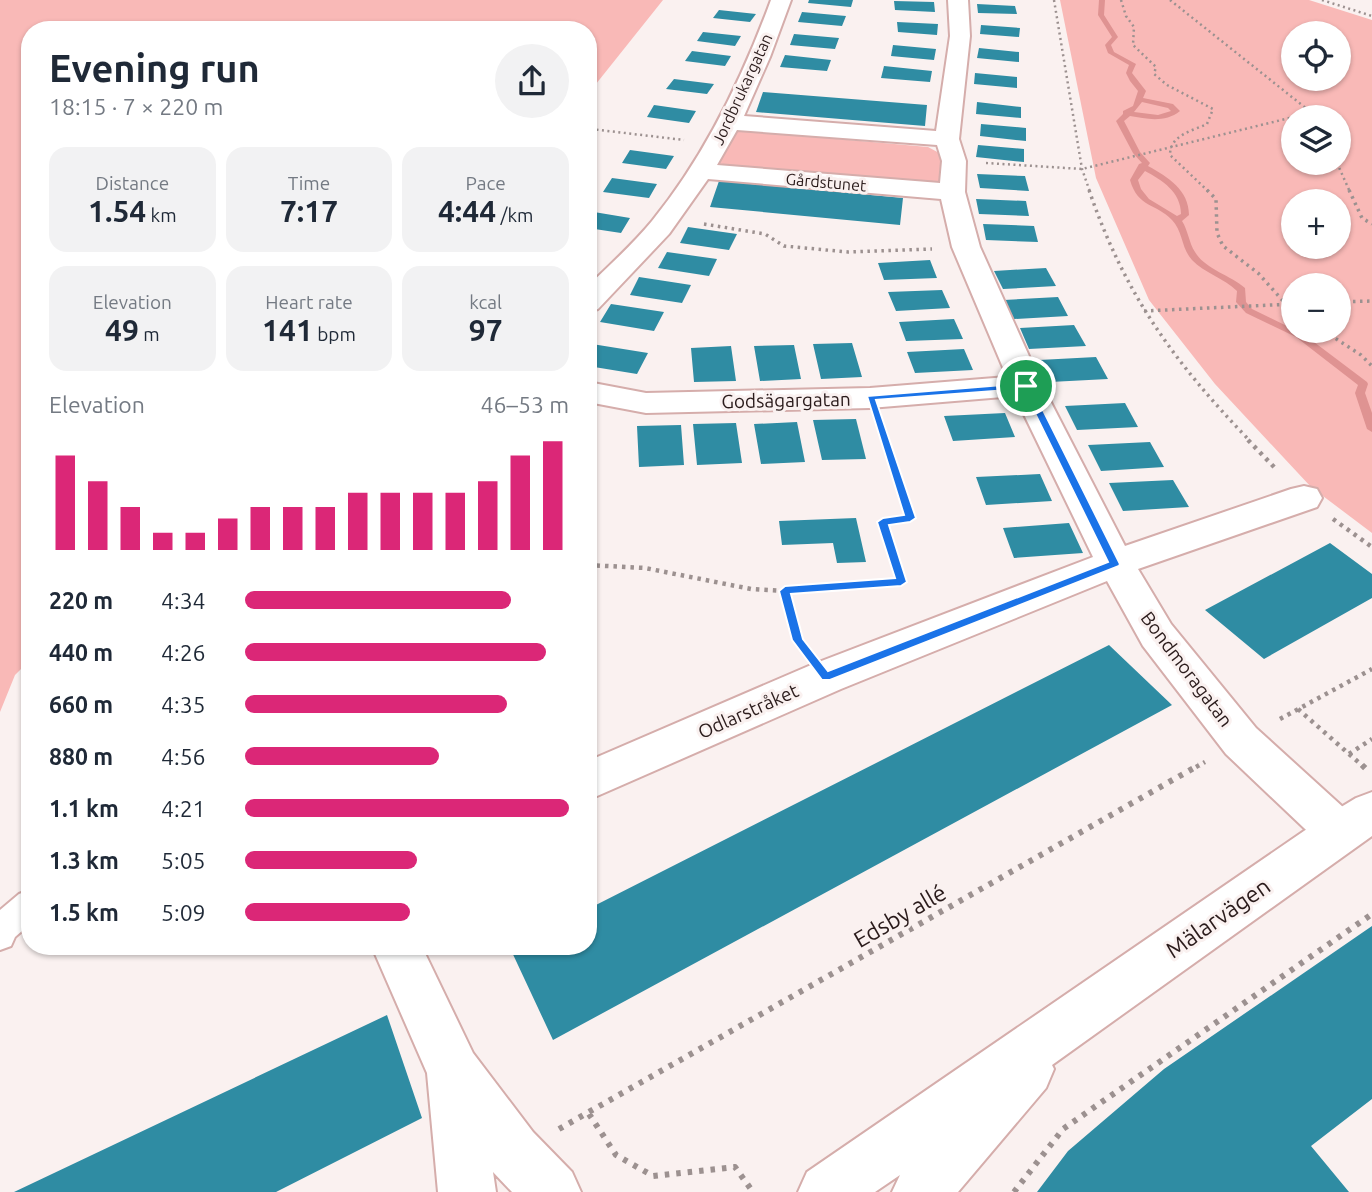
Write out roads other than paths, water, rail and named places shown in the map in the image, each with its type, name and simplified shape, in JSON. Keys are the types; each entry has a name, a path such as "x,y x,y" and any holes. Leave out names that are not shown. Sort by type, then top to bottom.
{"street":[{"name":"Jordbrukargatan","path":"597,294 668,219 723,133 751,79 780,0"},
{"name":"Bondmoragatan","path":"958,0 960,36 951,164 966,247 1026,386 1115,564 1157,635 1241,741 1356,822"},
{"path":"723,133 951,164"},
{"name":"Gårdstunet","path":"699,171 951,164"},
{"name":"Godsägargatan","path":"597,394 646,403 870,398 1026,386"},
{"name":"Odlarstråket","path":"597,778 826,677 1115,564 1304,498"},
{"name":"Mälarvägen","path":"827,1192 1356,822"},
{"path":"401,955 453,1072 513,1152 552,1192"},
{"name":"Mälarvägen","path":"921,1192 1065,1025"},
{"path":"453,1072 467,1192"}],"lane":[{"path":"0,935 1,929 21,912"}],"waterway":[{"path":"1102,0 1101,15 1115,37 1108,45 1111,53 1133,64 1129,73 1142,91 1139,99"},
{"path":"1129,114 1158,117 1176,111 1170,106 1139,99"},
{"path":"1129,114 1136,107 1139,99"},
{"path":"1129,114 1120,121 1137,153 1146,163 1143,167"},
{"path":"1143,167 1165,179 1178,191 1185,206 1185,215 1177,220"},
{"path":"1143,167 1134,180 1141,196 1177,220"},
{"path":"1177,220 1192,255 1242,290 1241,302 1249,311 1299,335 1363,384 1360,393 1372,429"}]}
